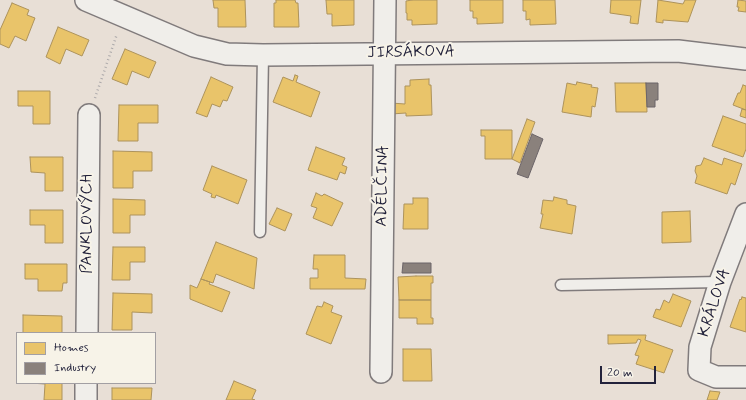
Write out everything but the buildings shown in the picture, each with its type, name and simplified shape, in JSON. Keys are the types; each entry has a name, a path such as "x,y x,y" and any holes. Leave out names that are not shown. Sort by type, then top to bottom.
{"street":[{"name":"JIRSÁKOVA","path":"86,0 194,46 227,54 263,55 678,51 746,59"},
{"name":"ADÉLČINA","path":"381,372 385,0"},
{"name":"PANKLOVÝCH","path":"87,332 89,115"},
{"name":"KRÁLOVA","path":"746,214 720,282 700,347 698,370 716,377 746,377"},
{"path":"86,384 86,400"}],"lane":[{"path":"260,232 263,55"},
{"path":"561,285 720,282"}],"path":[{"path":"89,115 123,16"}]}
